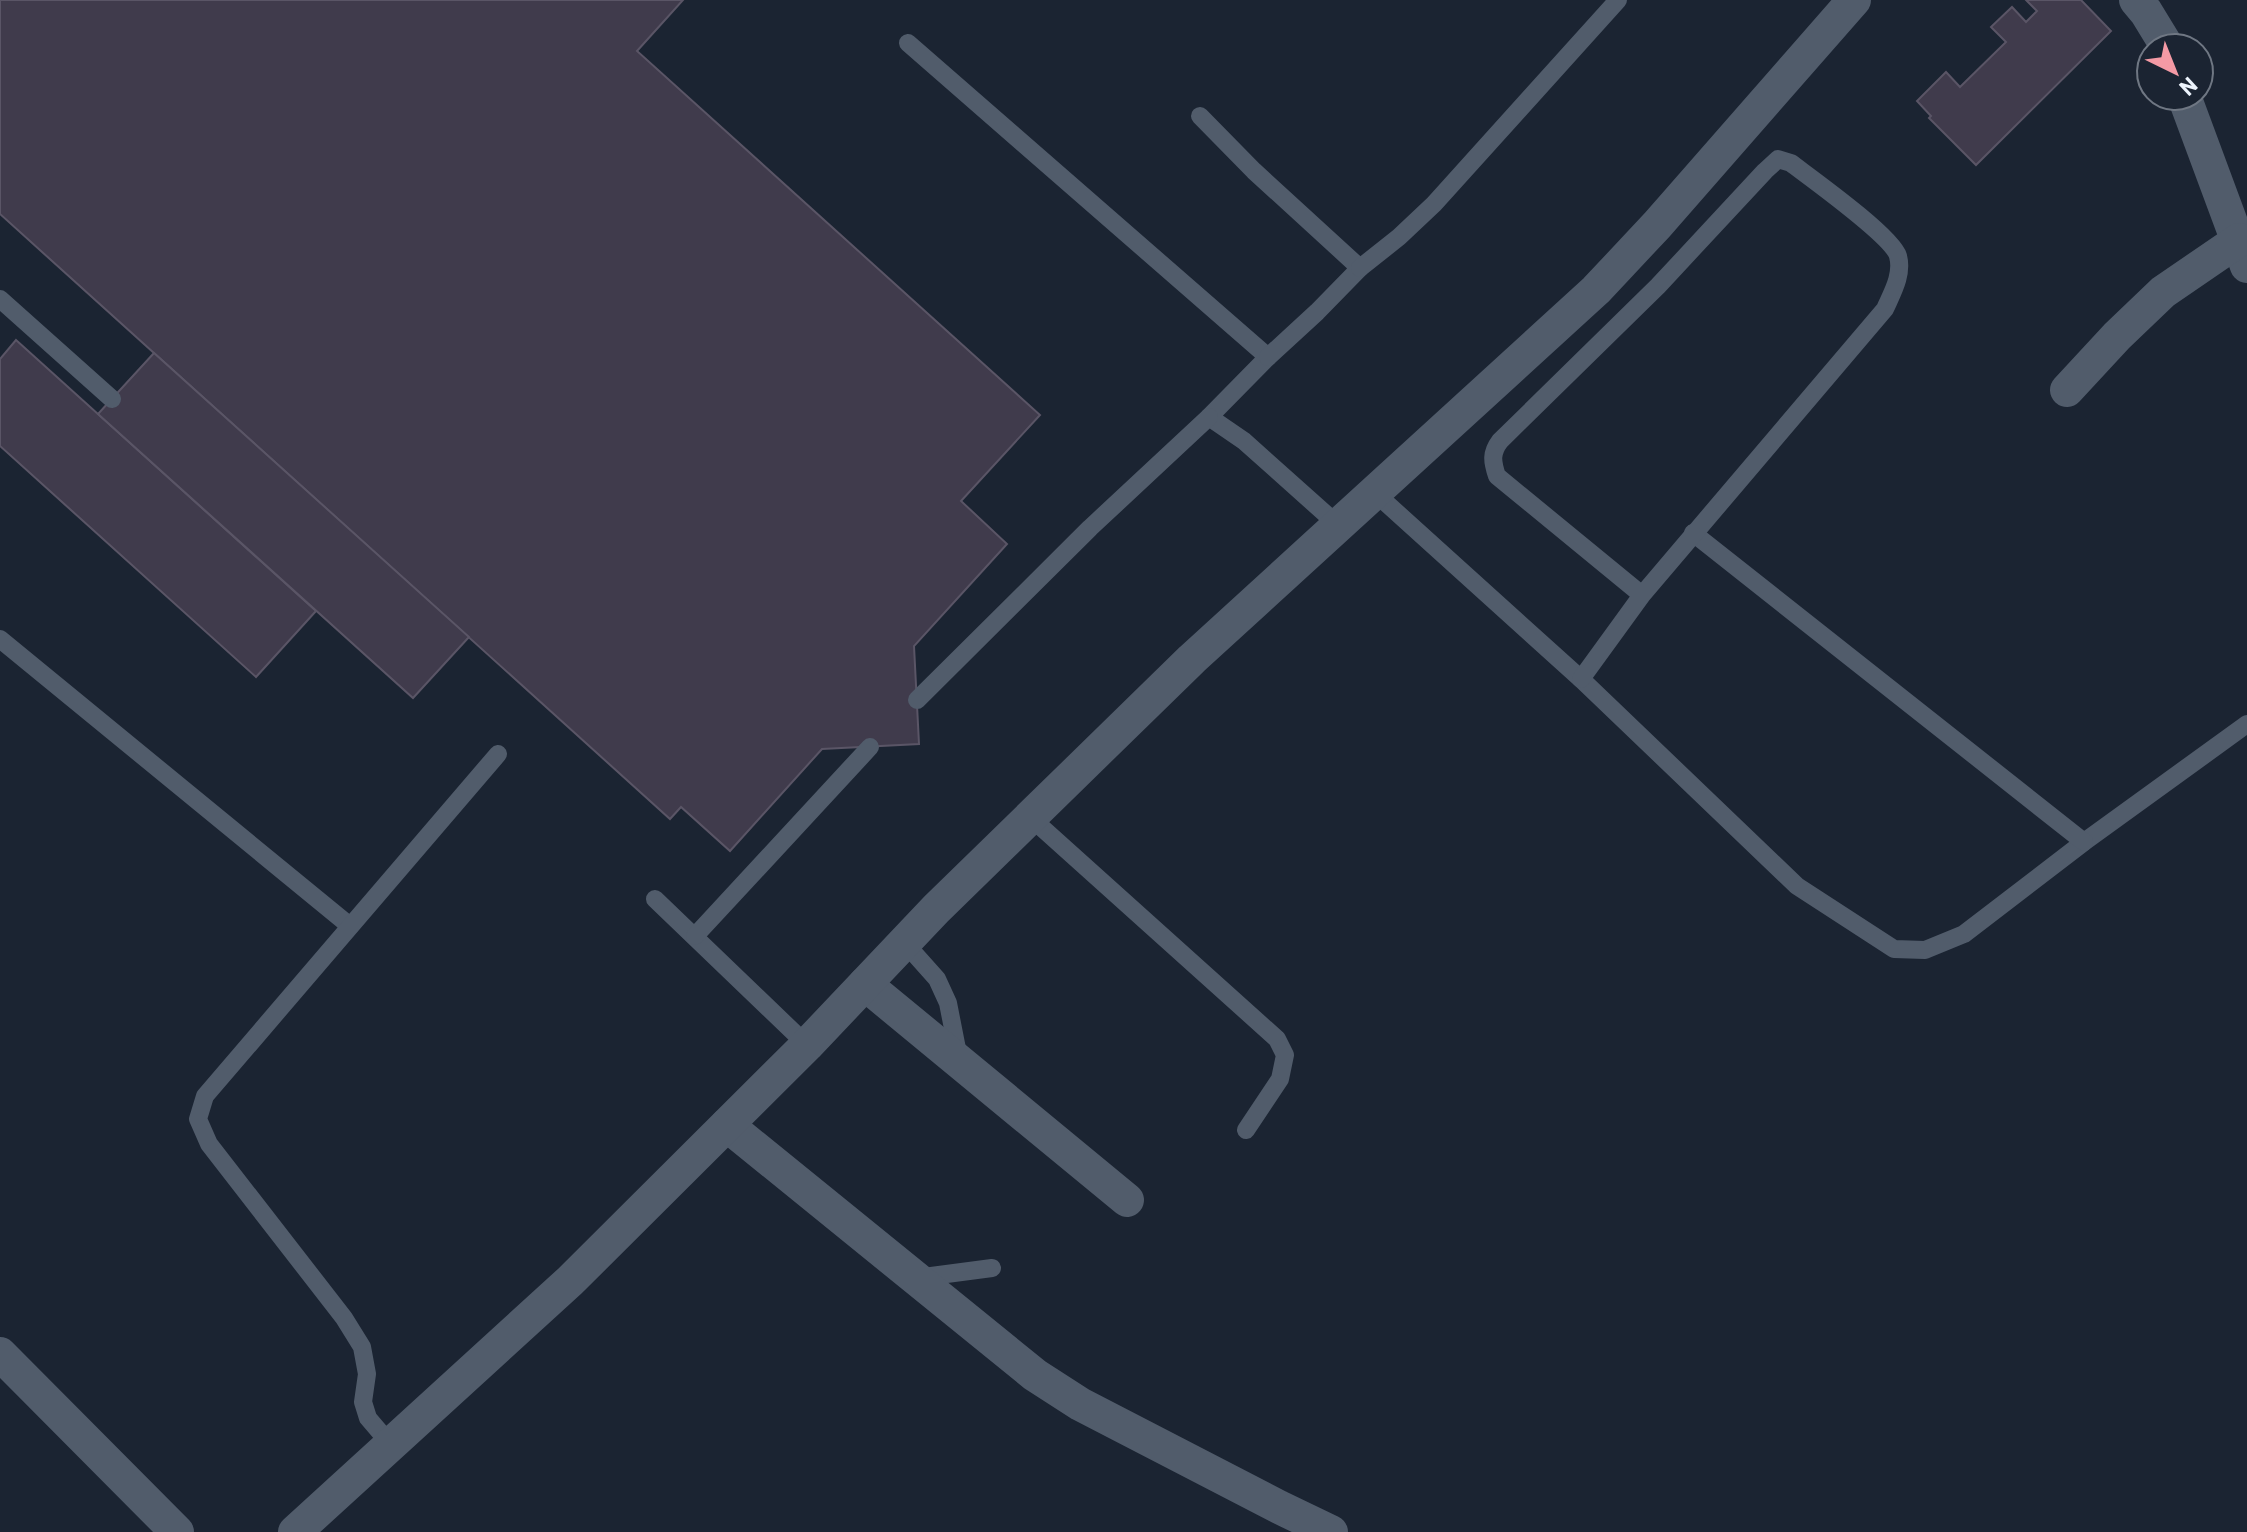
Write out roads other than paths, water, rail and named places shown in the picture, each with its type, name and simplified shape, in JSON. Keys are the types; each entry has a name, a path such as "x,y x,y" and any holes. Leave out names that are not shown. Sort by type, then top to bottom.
{"street":[{"path":"295,1532 570,1281 807,1045 904,942 1192,659 1596,290 1854,0"},
{"path":"2136,0 2158,32"},
{"path":"2067,390 2163,292 2243,253 2190,112"},
{"path":"865,984 1127,1200"},
{"path":"727,1125 1035,1375 1080,1404 1331,1532"},
{"path":"0,1354 177,1532"}],"lane":[{"path":"917,700 1360,268 1434,204 1618,0"},
{"path":"908,43 1268,357"},
{"path":"1200,116 1254,171 1360,268"},
{"path":"1581,679 1642,595 1885,309 1898,280 1898,255 1878,231 1791,163 1778,159 1739,196 1658,286 1492,451 1497,476 1642,595"},
{"path":"0,299 112,399"},
{"path":"1209,417 1244,441 1338,525"},
{"path":"1374,492 1581,679 1797,886 1894,949 1925,950 1964,934 2247,724"},
{"path":"1693,533 2084,842"},
{"path":"0,639 350,926"},
{"path":"695,936 870,747"},
{"path":"391,1445 368,1418 363,1402 367,1374 362,1347 344,1318 209,1144 198,1119 205,1096 498,754"},
{"path":"1030,817 1277,1039 1285,1055 1280,1079 1246,1130"},
{"path":"655,899 807,1045"},
{"path":"904,942 937,979 948,1003 959,1063"},
{"path":"916,1278 992,1268"}]}
